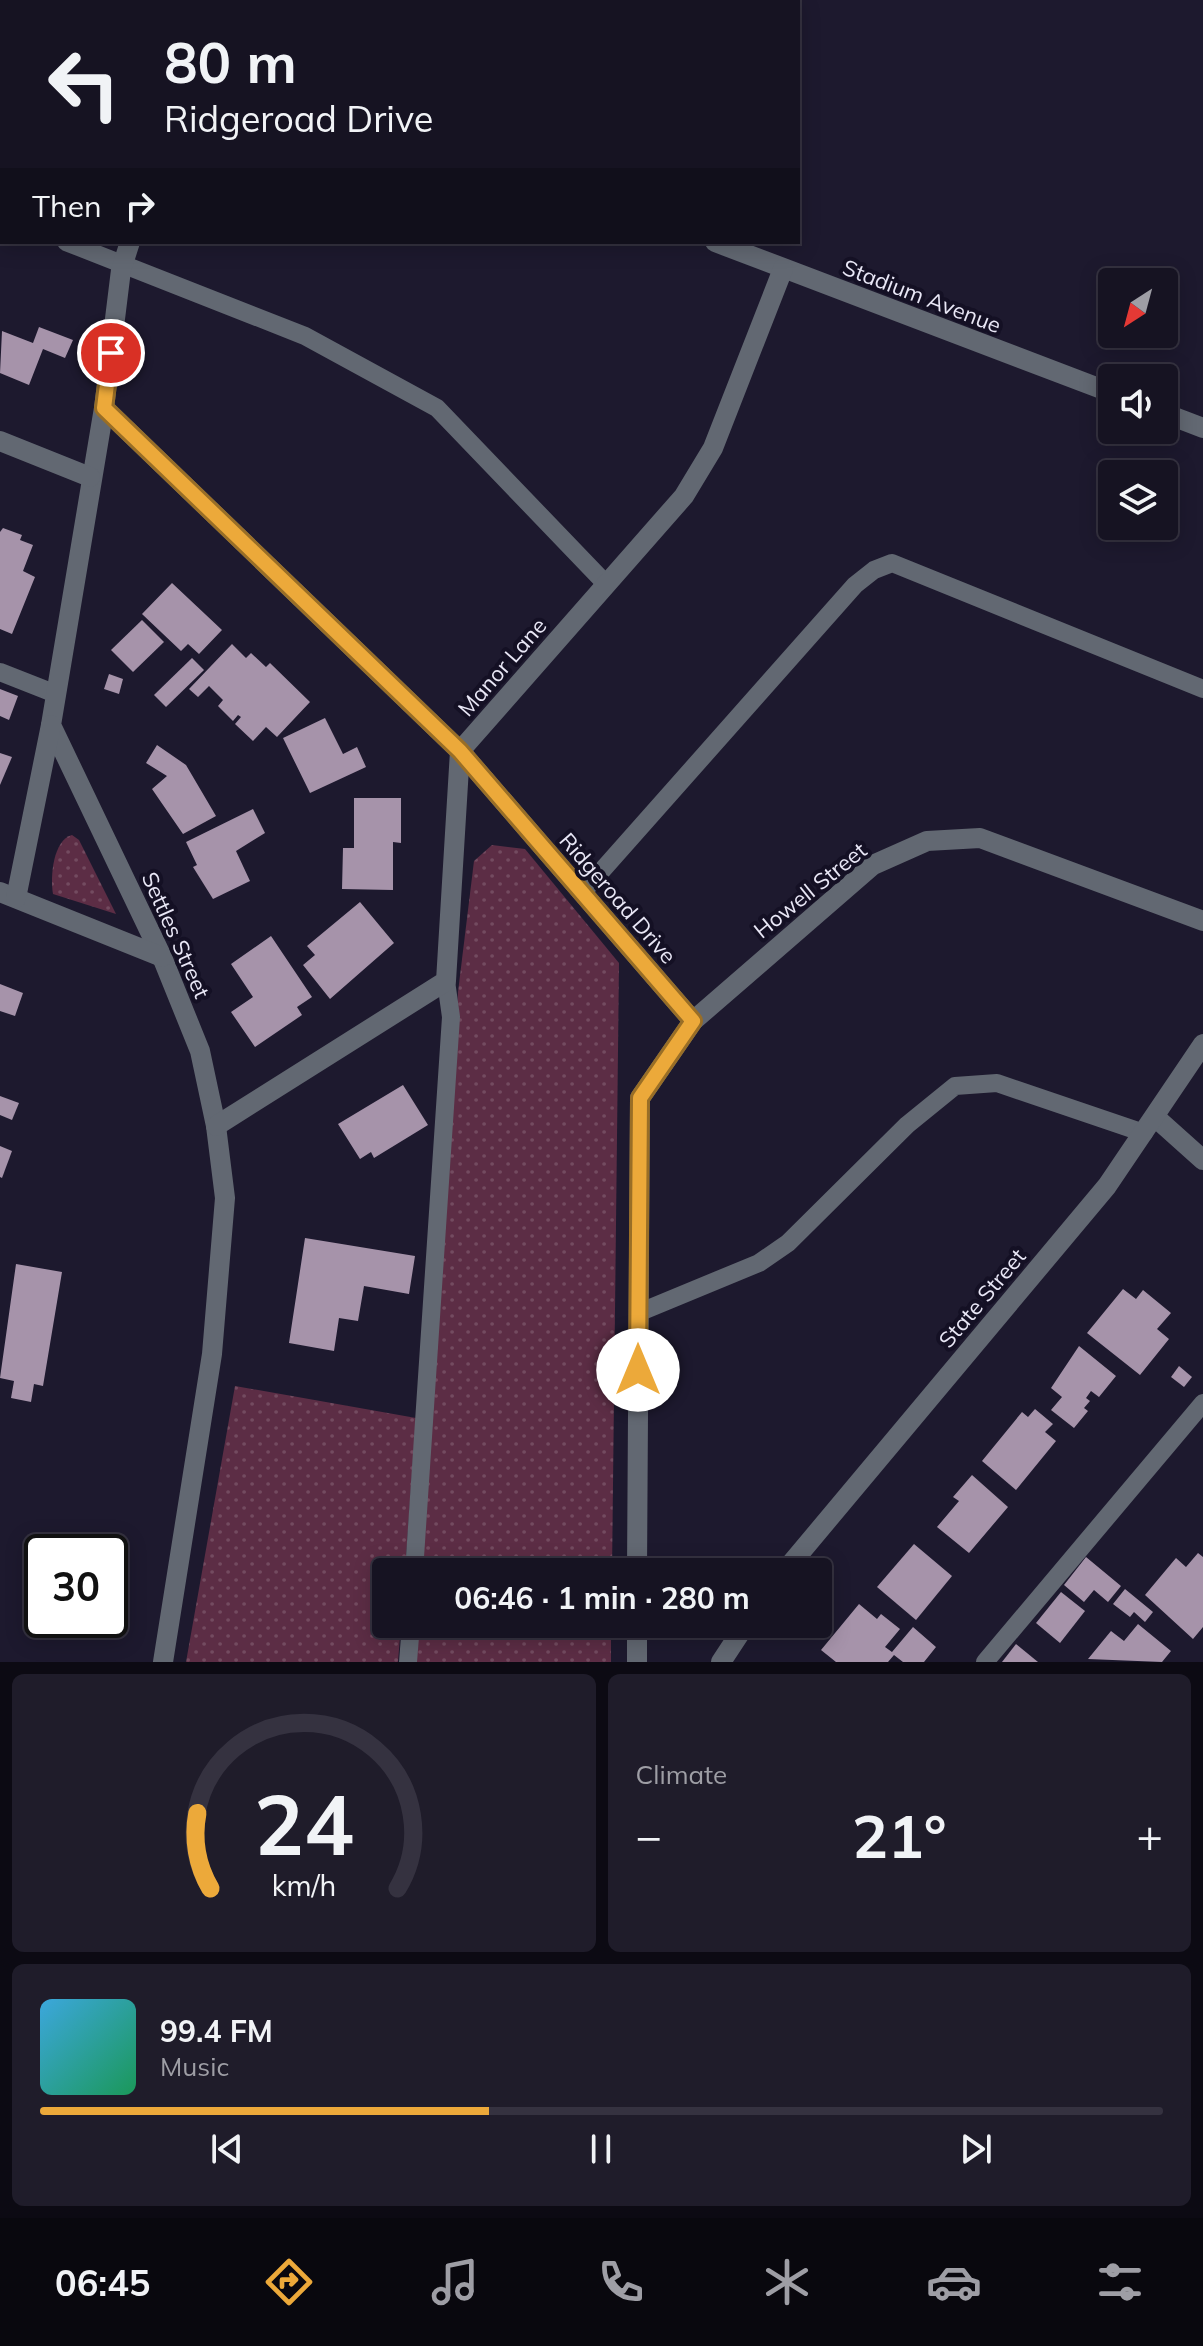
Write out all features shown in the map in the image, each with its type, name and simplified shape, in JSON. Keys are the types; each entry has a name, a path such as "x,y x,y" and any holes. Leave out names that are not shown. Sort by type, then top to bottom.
{"street":[{"path":"129,244 123,264 104,408 90,477 51,725 8,895 162,957"},
{"name":"Stadium Avenue","path":"720,244 1098,388"},
{"name":"Manor Lane","path":"446,981 460,751 684,496 713,448 783,269"},
{"name":"Ridgeroad Drive","path":"104,408 460,751 693,1021"},
{"path":"1178,418 1203,428"},
{"path":"0,441 90,477"},
{"name":"Settles Street","path":"51,725 162,957 200,1051 216,1126 225,1198 214,1338 163,1662"},
{"name":"Howell Street","path":"693,1021 873,865 927,841 980,838 1203,921"},
{"path":"216,1126 446,981"},
{"path":"637,1558 640,1098 693,1021"},
{"name":"State Street","path":"796,1558 1107,1186 1203,1044"},
{"path":"1149,1125 1203,1160"},
{"path":"637,1638 637,1662"},
{"path":"721,1662 737,1638"}],"lane":[{"path":"71,244 305,336 388,378 437,408 606,584"},
{"path":"582,893 855,585 874,570 892,563 1203,689"},
{"path":"0,672 56,694"},
{"path":"415,1558 451,1017 446,981"},
{"path":"638,1313 744,1270 788,1243 907,1125 955,1086 997,1083 1149,1125"},
{"path":"985,1662 1203,1403"},
{"path":"408,1662 410,1638"}],"shaded area":[{"path":"72,835 79,840 116,914 53,894 52,878 57,851"},
{"path":"492,845 525,849 619,963 612,1558 422,1558 458,992 474,861"},
{"path":"235,1386 416,1418 406,1558 372,1558 372,1638 400,1638 398,1662 186,1662"},
{"path":"417,1638 611,1638 611,1662 416,1662"}],"building":[{"path":"39,327 73,340 65,358 43,349 29,385 0,373 2,331 33,343"},
{"path":"3,528 22,535 20,540 33,545 23,571 35,577 12,634 0,629 0,532"},
{"path":"172,583 222,630 199,654 188,644 181,651 142,614"},
{"path":"142,620 164,642 133,672 111,650"},
{"path":"232,644 246,658 251,653 266,667 270,663 310,702 277,737 266,727 253,741 235,724 241,717 238,715 233,721 218,706 223,700 209,686 198,697 189,689"},
{"path":"192,658 204,670 166,707 154,695"},
{"path":"109,674 123,679 119,694 104,689"},
{"path":"0,689 18,696 9,720 0,716"},
{"path":"325,718 343,754 357,747 366,767 310,793 283,738"},
{"path":"157,745 186,765 216,816 183,834 152,789 167,776 146,763"},
{"path":"0,753 12,757 0,785"},
{"path":"354,798 401,798 401,843 393,842 393,890 342,889 343,848 354,848"},
{"path":"253,809 265,833 236,851 250,881 213,899 193,867 197,865 186,842"},
{"path":"360,902 394,943 330,999 303,965 315,955 307,946"},
{"path":"271,936 312,997 297,1007 302,1015 255,1047 231,1012 253,997 231,964"},
{"path":"0,984 23,993 15,1016 0,1011"},
{"path":"403,1085 428,1125 374,1158 371,1152 360,1159 338,1124"},
{"path":"0,1096 19,1103 12,1120 0,1115"},
{"path":"0,1146 12,1151 2,1178 0,1177"},
{"path":"305,1238 415,1256 409,1294 364,1286 358,1321 339,1318 334,1351 289,1343"},
{"path":"16,1264 62,1272 43,1386 34,1384 31,1402 11,1398 14,1381 0,1378"},
{"path":"1123,1289 1136,1299 1143,1290 1171,1313 1157,1329 1169,1339 1140,1375 1087,1333"},
{"path":"1079,1346 1116,1376 1099,1397 1091,1391 1086,1398 1090,1401 1084,1408 1088,1411 1074,1428 1051,1410 1062,1397 1051,1388"},
{"path":"1179,1366 1192,1377 1184,1387 1171,1377"},
{"path":"1035,1409 1053,1424 1045,1432 1056,1441 1016,1490 982,1461 1022,1412 1028,1417"},
{"path":"972,1475 1008,1507 969,1553 937,1527 959,1501 953,1497"},
{"path":"914,1544 952,1576 916,1620 877,1587"},
{"path":"1198,1553 1203,1557 1203,1627 1193,1639 1145,1595 1176,1558 1186,1567"},
{"path":"1086,1557 1121,1586 1108,1602 1094,1590 1084,1602 1064,1585"},
{"path":"1125,1589 1153,1612 1145,1622 1134,1612 1130,1617 1113,1604"},
{"path":"1061,1592 1085,1611 1060,1643 1036,1623"},
{"path":"859,1604 877,1619 881,1614 900,1629 885,1647 892,1652 913,1627 936,1647 924,1662 903,1662 894,1655 888,1662 836,1662 821,1650"},
{"path":"1138,1624 1171,1651 1162,1662 1088,1659 1111,1631 1124,1641"},
{"path":"1016,1644 1038,1662 1002,1662"}],"route":[{"path":"111,353 104,408 460,751 693,1021 640,1098 638,1370"}]}
